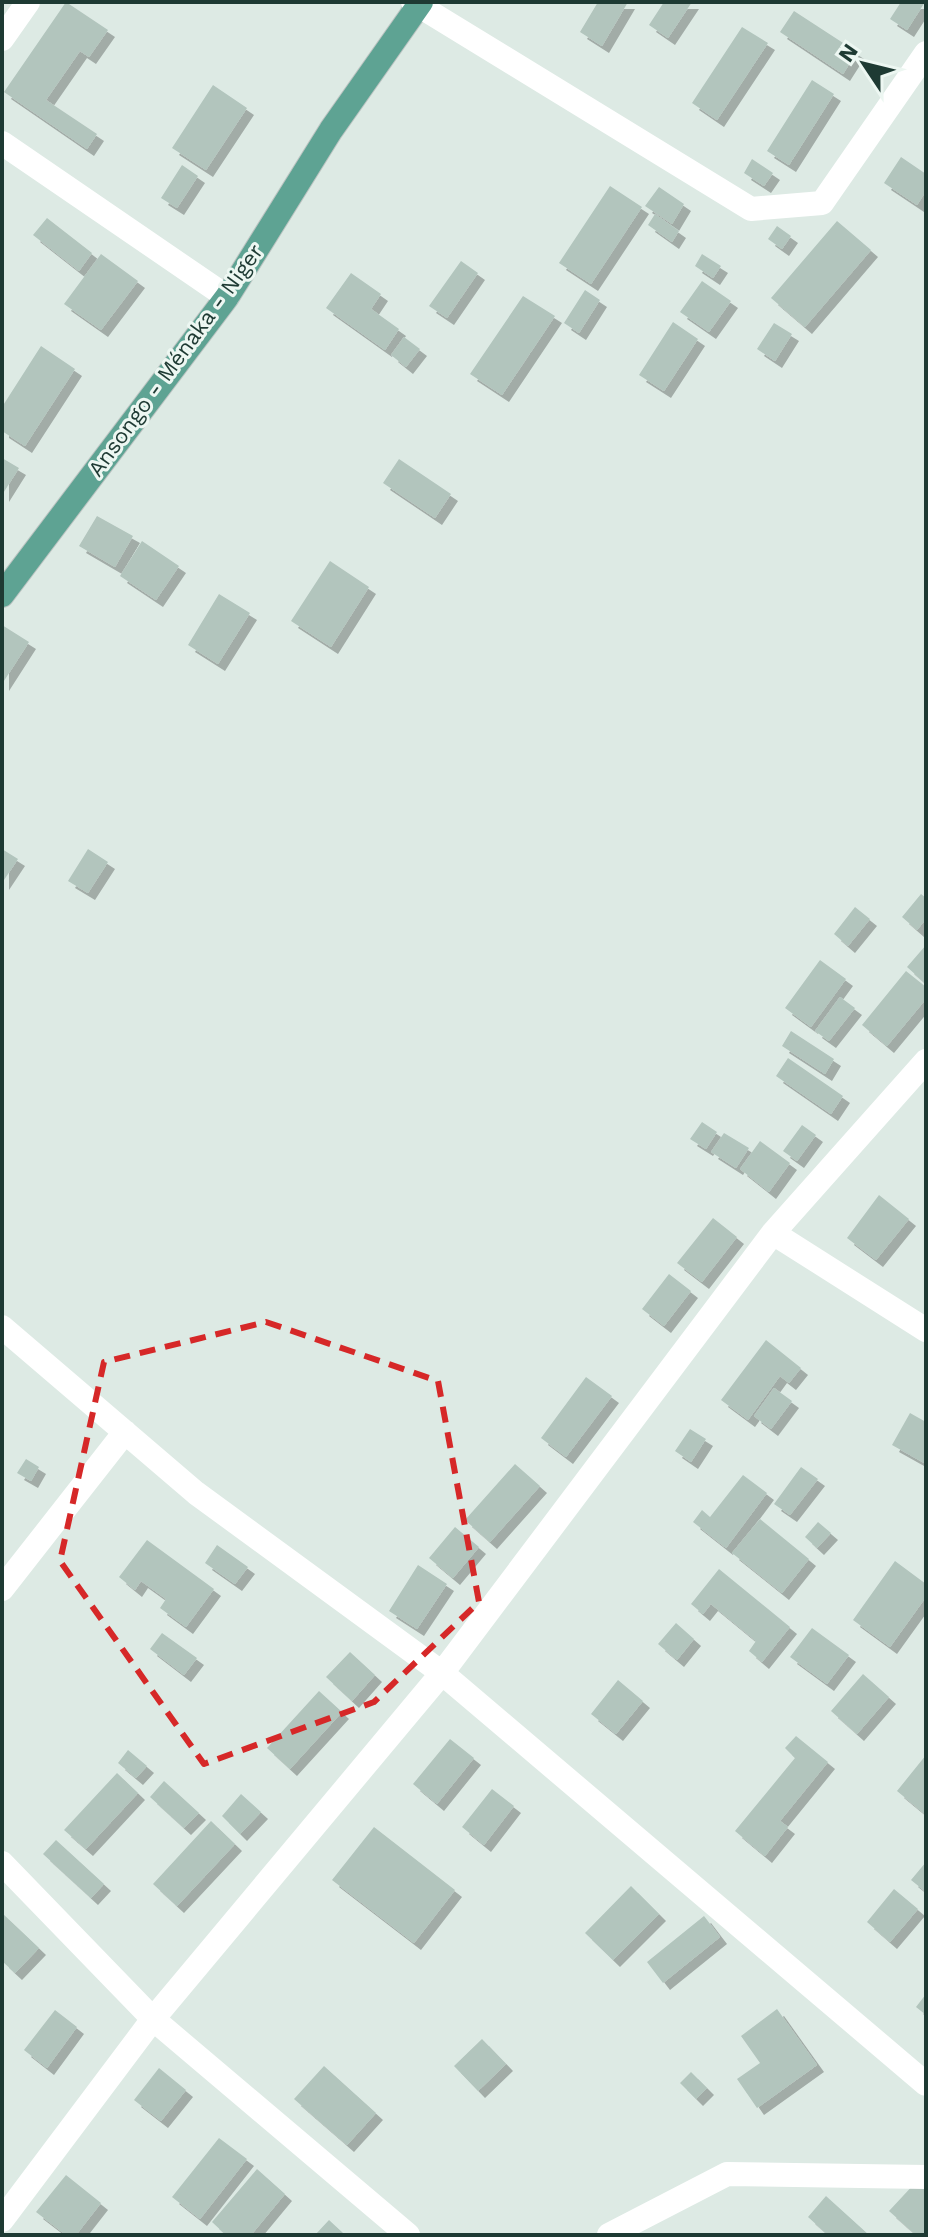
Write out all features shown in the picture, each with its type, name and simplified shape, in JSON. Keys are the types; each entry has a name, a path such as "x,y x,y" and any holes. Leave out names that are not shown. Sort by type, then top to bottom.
{"main road":[{"name":"Ansongo - Ménaka - Niger","path":"2,595 227,297 331,130 418,3"}],"street":[{"path":"2,39 28,2"},
{"path":"418,3 751,209 822,203 926,53"},
{"path":"2,143 227,297"},
{"path":"2,2220 153,2019 442,1673 773,1233 926,1061"},
{"path":"773,1233 926,1330"},
{"path":"2,1327 196,1493 442,1673 926,2084"},
{"path":"2,1589 125,1432"},
{"path":"2,1863 153,2019 408,2235"},
{"path":"609,2235 727,2174 926,2177"}],"highlighted area":[{"path":"266,1322 438,1381 479,1602 374,1702 204,1764 60,1561 104,1362"}],"building":[{"path":"66,2 108,30 89,57 80,51 46,100 97,134 87,149 4,92"},
{"path":"598,2 628,2 602,46 580,32"},
{"path":"664,2 692,2 668,38 649,25"},
{"path":"901,2 925,2 907,30 890,19"},
{"path":"794,11 857,52 843,74 780,32"},
{"path":"742,27 768,43 717,120 692,103"},
{"path":"812,80 834,94 789,165 767,151"},
{"path":"213,85 247,108 206,170 172,148"},
{"path":"901,157 926,174 926,191 917,205 884,183"},
{"path":"752,159 773,173 764,186 744,173"},
{"path":"182,165 198,176 177,208 161,198"},
{"path":"610,186 642,207 591,284 559,263"},
{"path":"659,187 684,204 672,224 645,206"},
{"path":"655,214 679,231 672,242 648,225"},
{"path":"47,218 92,253 79,271 33,235"},
{"path":"837,221 871,250 805,327 771,298"},
{"path":"777,226 791,236 782,249 768,239"},
{"path":"101,254 138,281 101,330 64,304"},
{"path":"702,254 721,266 713,278 695,266"},
{"path":"461,261 478,273 447,318 429,306"},
{"path":"351,273 381,294 371,309 399,329 385,350 326,308"},
{"path":"702,281 731,301 709,332 680,312"},
{"path":"585,290 600,300 579,333 564,323"},
{"path":"523,296 555,316 502,395 470,374"},
{"path":"673,322 698,339 664,391 639,375"},
{"path":"774,323 792,334 775,361 757,349"},
{"path":"404,337 420,349 406,367 391,355"},
{"path":"41,346 75,369 25,446 2,431 2,407"},
{"path":"2,458 19,468 2,495"},
{"path":"399,459 451,494 435,518 383,483"},
{"path":"97,516 133,536 115,567 79,546"},
{"path":"142,541 179,566 156,600 120,576"},
{"path":"330,561 369,587 331,647 291,621"},
{"path":"219,594 250,613 218,664 188,645"},
{"path":"2,625 29,642 2,684"},
{"path":"2,849 18,859 2,883"},
{"path":"88,849 108,862 88,893 68,881"},
{"path":"921,894 926,898 926,919 917,930 902,917"},
{"path":"855,907 870,919 848,946 834,934"},
{"path":"926,945 926,984 907,967"},
{"path":"820,960 846,979 811,1027 785,1008"},
{"path":"906,971 926,987 926,999 887,1046 862,1025"},
{"path":"840,997 855,1008 829,1041 815,1031"},
{"path":"791,1031 834,1059 825,1074 782,1046"},
{"path":"788,1058 843,1096 831,1114 776,1076"},
{"path":"702,1122 717,1132 706,1149 690,1139"},
{"path":"802,1125 816,1135 797,1161 783,1151"},
{"path":"724,1133 749,1148 736,1168 711,1152"},
{"path":"760,1141 790,1163 769,1192 740,1169"},
{"path":"879,1195 909,1219 876,1260 847,1238"},
{"path":"713,1218 737,1237 702,1282 677,1263"},
{"path":"669,1274 691,1291 664,1326 642,1309"},
{"path":"766,1340 801,1368 789,1383 780,1376 748,1420 721,1400"},
{"path":"586,1377 612,1396 566,1457 541,1438"},
{"path":"774,1388 792,1401 771,1429 754,1416"},
{"path":"910,1413 926,1422 926,1464 892,1445"},
{"path":"690,1429 706,1439 691,1462 675,1451"},
{"path":"26,1459 39,1467 31,1481 17,1473"},
{"path":"515,1464 540,1486 490,1542 465,1520"},
{"path":"801,1467 818,1479 790,1515 774,1504"},
{"path":"743,1475 767,1493 726,1548 693,1522 702,1510 710,1517"},
{"path":"760,1519 809,1559 782,1593 732,1553"},
{"path":"818,1522 831,1533 817,1548 805,1537"},
{"path":"455,1527 479,1547 453,1578 429,1558"},
{"path":"147,1540 214,1589 186,1627 160,1608 166,1599 141,1581 135,1590 119,1577"},
{"path":"217,1545 248,1567 235,1584 205,1563"},
{"path":"895,1561 926,1584 926,1597 890,1647 853,1620"},
{"path":"418,1565 447,1584 417,1629 389,1611"},
{"path":"719,1569 790,1627 762,1662 749,1651 756,1641 711,1604 703,1614 691,1604"},
{"path":"676,1623 694,1639 677,1660 658,1644"},
{"path":"812,1628 849,1655 827,1684 790,1657"},
{"path":"162,1633 197,1658 184,1675 150,1649"},
{"path":"350,1652 375,1675 352,1701 326,1677"},
{"path":"863,1674 889,1697 857,1734 831,1711"},
{"path":"618,1680 643,1701 616,1734 591,1714"},
{"path":"319,1691 342,1712 290,1769 267,1748"},
{"path":"796,1736 828,1762 780,1821 788,1827 765,1856 735,1831 795,1758 785,1748"},
{"path":"450,1739 474,1758 437,1804 413,1784"},
{"path":"128,1750 147,1766 136,1778 118,1763"},
{"path":"926,1755 926,1815 897,1791"},
{"path":"117,1773 138,1793 86,1849 64,1830"},
{"path":"164,1781 199,1813 184,1828 150,1797"},
{"path":"492,1789 514,1806 484,1845 462,1827"},
{"path":"241,1794 261,1812 240,1834 222,1816"},
{"path":"211,1821 235,1844 177,1906 153,1884"},
{"path":"374,1827 455,1890 414,1943 332,1880"},
{"path":"56,1840 104,1884 91,1898 43,1854"},
{"path":"926,1862 926,1892 911,1880"},
{"path":"631,1886 659,1914 613,1960 585,1933"},
{"path":"894,1889 918,1909 890,1942 867,1922"},
{"path":"2,1913 39,1948 15,1973 2,1961"},
{"path":"704,1916 720,1937 663,1983 647,1962"},
{"path":"926,1994 926,2015 916,2007"},
{"path":"777,2009 817,2065 757,2108 737,2079 760,2063 741,2036"},
{"path":"55,2010 77,2027 47,2068 24,2050"},
{"path":"482,2039 506,2064 478,2091 454,2066"},
{"path":"324,2066 376,2113 347,2145 294,2099"},
{"path":"159,2068 186,2090 161,2121 134,2100"},
{"path":"691,2072 707,2088 696,2099 680,2083"},
{"path":"219,2138 247,2159 200,2219 172,2197"},
{"path":"257,2169 285,2194 251,2235 226,2235 212,2222"},
{"path":"66,2175 101,2203 76,2235 66,2235 36,2212"},
{"path":"916,2182 926,2191 926,2235 916,2235 889,2211"},
{"path":"826,2196 869,2235 828,2235 808,2217"},
{"path":"329,2220 343,2233 315,2235"}]}
